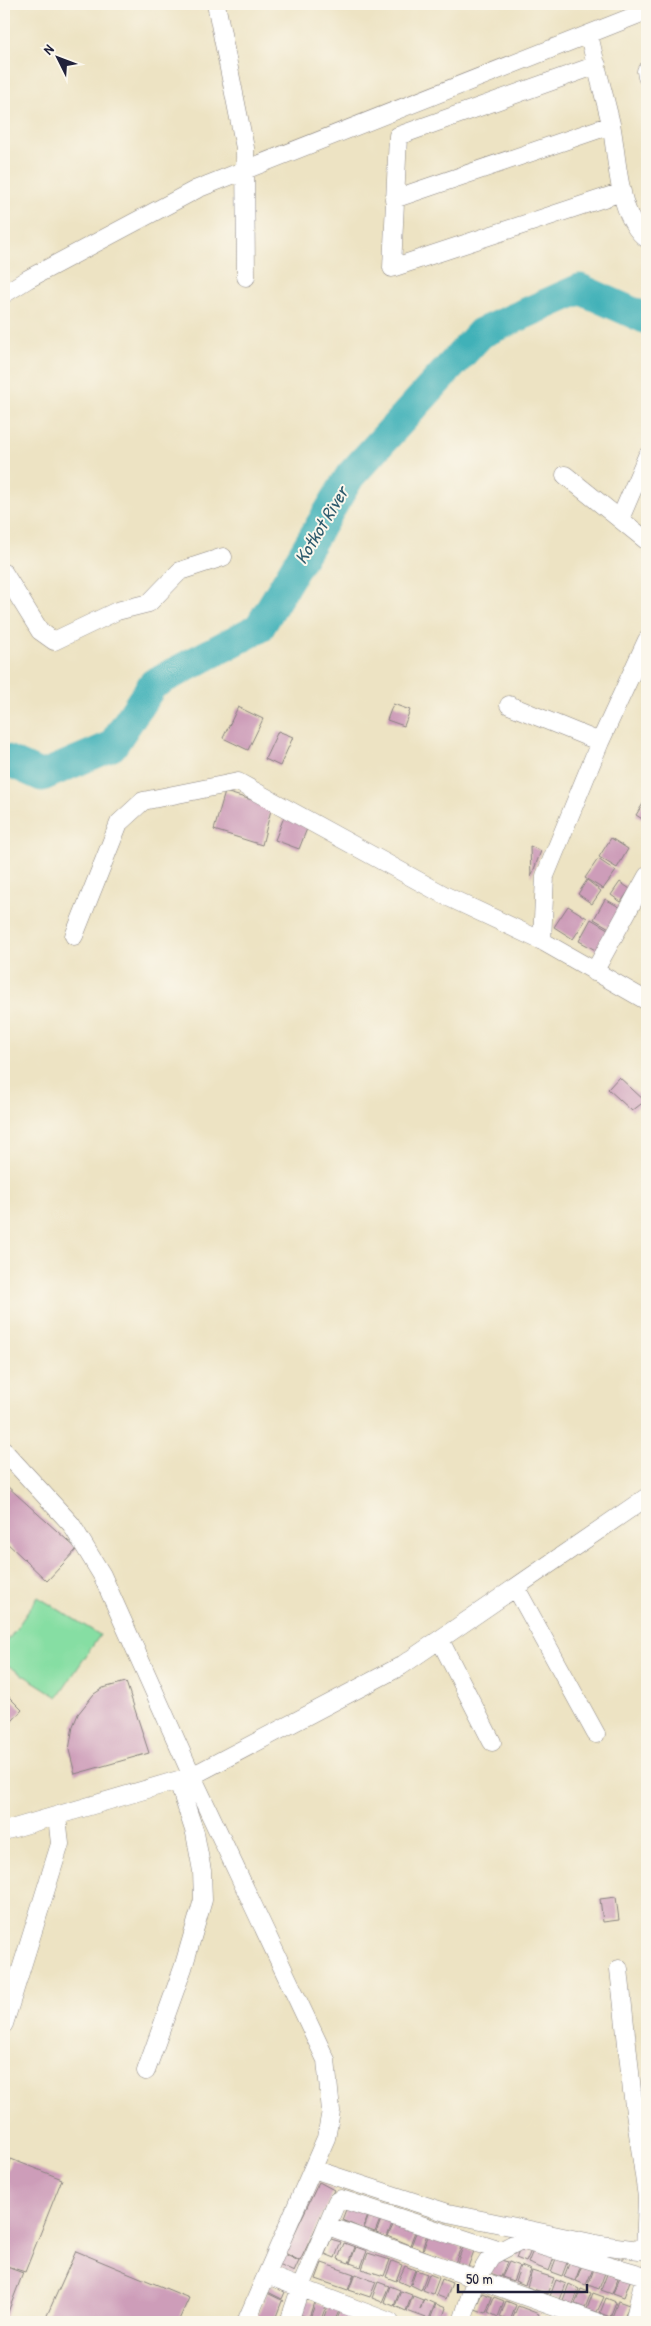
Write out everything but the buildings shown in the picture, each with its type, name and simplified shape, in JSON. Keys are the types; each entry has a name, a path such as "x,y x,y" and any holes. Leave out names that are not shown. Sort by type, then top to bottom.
{"street":[{"path":"216,4 245,148 246,276"},
{"path":"4,294 36,274 196,189 647,11"},
{"path":"589,34 611,125 622,192 630,217 647,239"},
{"path":"597,65 398,136 392,268 622,192"},
{"path":"394,199 611,125"},
{"path":"620,519 647,456"},
{"path":"565,475 647,541"},
{"path":"4,572 40,631 54,641 117,611 149,603 180,571 223,557"},
{"path":"542,942 545,876 600,742 647,640"},
{"path":"509,705 600,742"},
{"path":"74,936 119,823 143,802 238,782 446,896 542,942 647,1001"},
{"path":"594,972 647,876"},
{"path":"4,1451 71,1524 102,1575 185,1778 326,2060 331,2111 326,2138 246,2322"},
{"path":"4,1830 185,1778 401,1666 647,1497"},
{"path":"516,1588 596,1734"},
{"path":"440,1640 492,1742"},
{"path":"146,2071 183,1968 203,1900 202,1871 185,1778"},
{"path":"4,2024 60,1844 57,1816"},
{"path":"313,2169 448,2213 601,2245 646,2251 647,2197 632,2090 619,1969"},
{"path":"289,2322 300,2289 337,2201 341,2199 498,2250"},
{"path":"328,2226 597,2322"},
{"path":"462,2322 478,2278 491,2256 498,2250 521,2240 642,2274 644,2278 634,2322"},
{"path":"267,2275 390,2322"}],"green space":[{"path":"38,1597 100,1635 58,1697 4,1663 4,1646"}],"waterway":[{"name":"Kotkot River","path":"4,759 42,776 112,746 153,684 259,628 350,476 481,333 580,289 647,319"}]}
